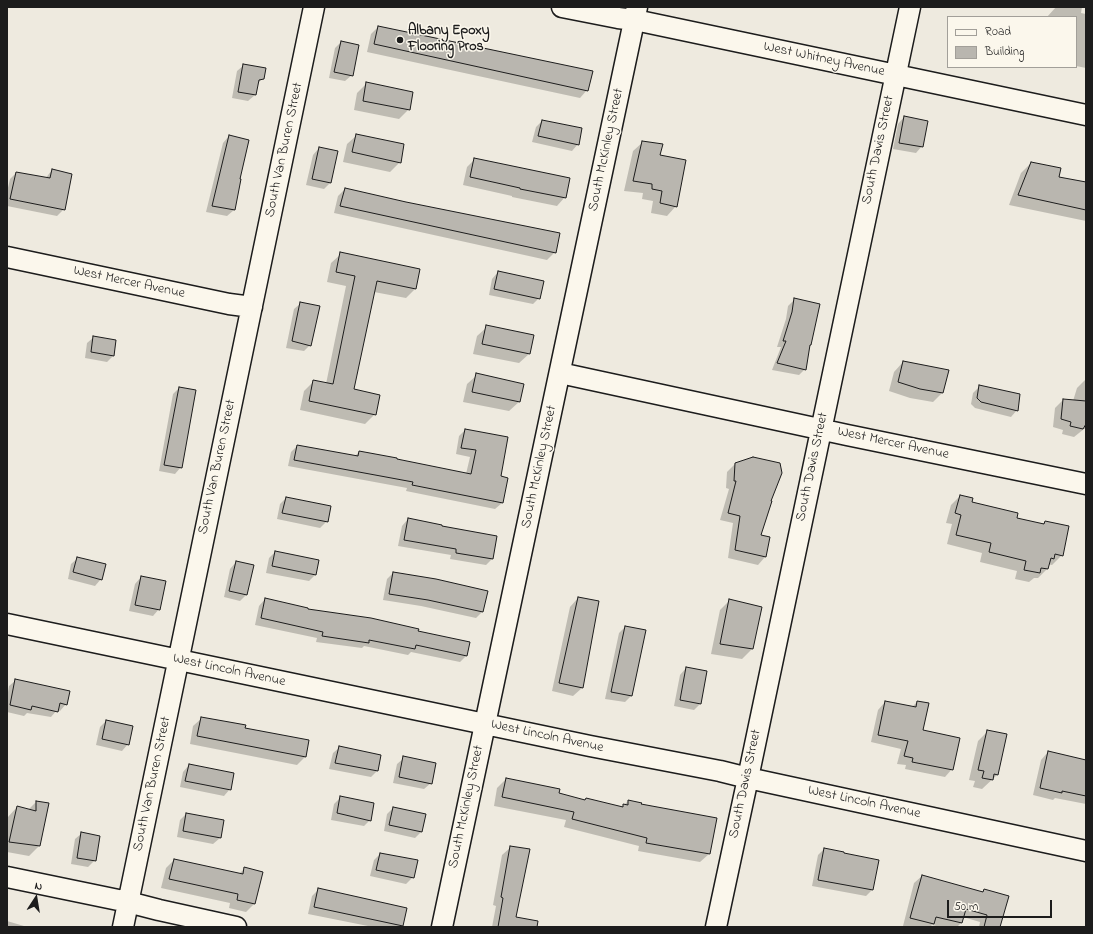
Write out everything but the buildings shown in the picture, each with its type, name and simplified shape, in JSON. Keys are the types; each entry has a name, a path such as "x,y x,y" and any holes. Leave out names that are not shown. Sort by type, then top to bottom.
{"street":[{"name":"South Van Buren Street","path":"123,927 314,7"},
{"name":"West Whitney Avenue","path":"562,7 618,18 636,14 895,74 1086,115"},
{"name":"South Davis Street","path":"716,927 910,7"},
{"name":"South McKinley Street","path":"442,927 636,14"},
{"name":"West Mercer Avenue","path":"7,257 229,304 252,307"},
{"name":"West Mercer Avenue","path":"560,373 847,435 1086,484"},
{"name":"West Lincoln Avenue","path":"7,624 484,724 720,771 1086,851"},
{"path":"7,877 128,902 236,927"}],"place":[{"name":"Albany Epoxy Flooring Pros","path":"400,40"}]}
